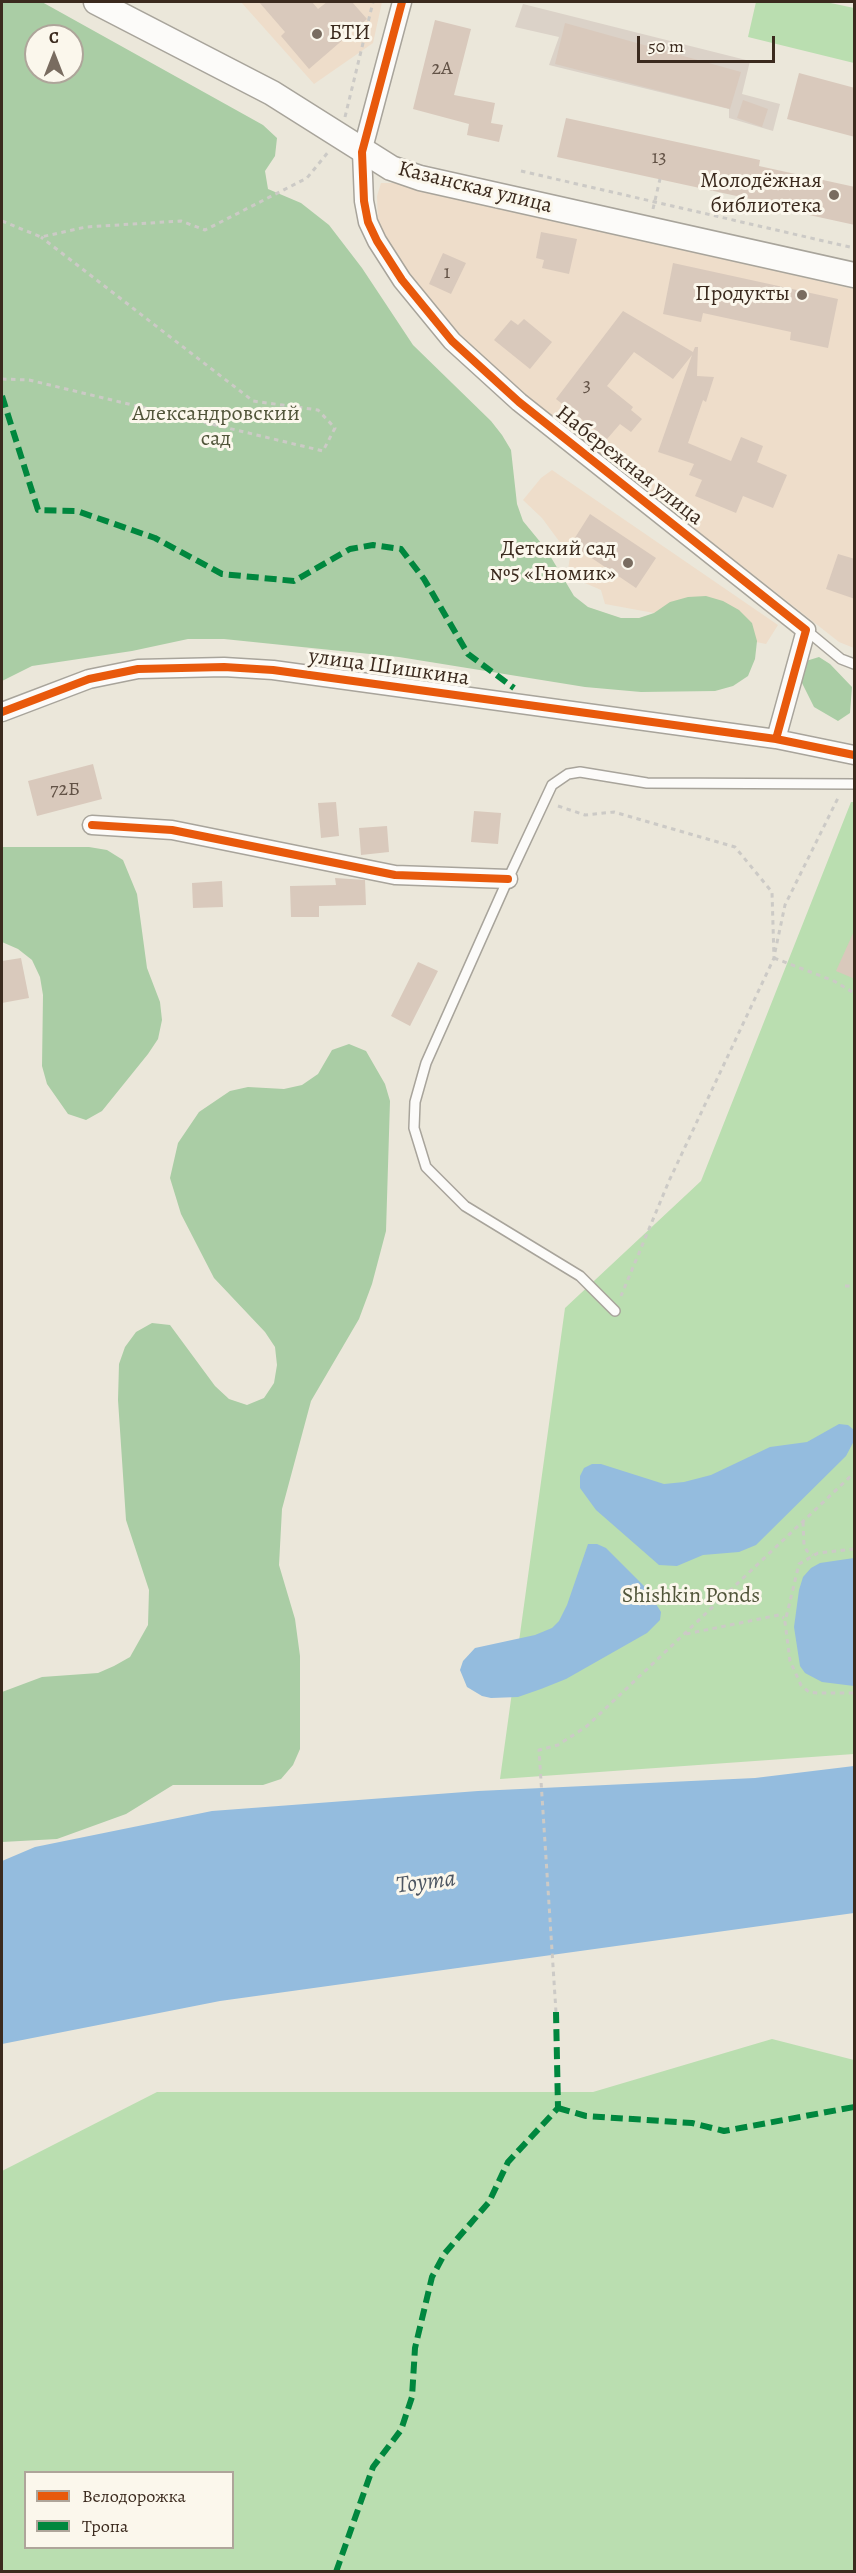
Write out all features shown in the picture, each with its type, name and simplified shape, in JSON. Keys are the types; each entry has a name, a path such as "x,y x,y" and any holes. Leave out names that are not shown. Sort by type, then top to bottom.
{"street":[{"name":"Казанская улица","path":"96,2 272,93 362,152 391,168 420,178 855,275"},
{"name":"Набережная улица","path":"402,2 362,152 364,201 368,222 377,241 402,280 452,341 519,402 806,630"},
{"path":"806,630 776,739 855,755"},
{"name":"улица Шишкина","path":"2,712 78,683 138,669 188,666 224,667 273,670 776,739"},
{"path":"92,825 172,830 395,875 508,879"}],"lane":[{"path":"806,630 841,659 855,664"},
{"path":"615,1311 580,1276 465,1206 426,1167 414,1128 415,1102 426,1063 508,879 555,781 568,774 580,772 647,783 850,784"}],"path":[{"path":"41,237 86,227 181,221 205,230 307,178 340,137 373,2"},
{"path":"521,171 855,248"},
{"path":"649,229 660,179"},
{"path":"2,221 41,237 253,401 318,410 334,428 323,451 29,381 2,379"},
{"path":"615,1311 669,1181 774,958 785,905 850,784"},
{"path":"545,802 585,816 614,812 735,847 772,892 774,958"},
{"path":"774,958 834,981 855,993"},
{"path":"845,1286 855,1286"},
{"path":"556,2012 539,1750 558,1745 587,1726 855,1473"},
{"path":"803,1522 804,1545 813,1555"},
{"path":"785,1622 795,1570 799,1564 813,1555 855,1549"},
{"path":"684,1634 784,1616 790,1660 801,1685 809,1692 855,1693"}],"shaded area":[{"path":"241,2 382,2 373,43 314,84"},
{"path":"523,4 750,61 742,94 780,104 773,131 729,118 729,109 549,65 559,37 515,27"},
{"path":"381,183 399,183 854,289 854,648 839,642 522,393 459,333 408,276 378,222 377,196"},
{"name":"Детский сад №5 «Гномик»","path":"552,470 778,625 766,644 731,637 654,613 605,604 601,590 571,577 568,570 570,556 542,518 523,500 541,478"}],"green space":[{"name":"Александровский сад","path":"2,2 42,2 82,24 24,24 24,84 84,84 84,25 263,125 277,138 275,156 265,171 268,189 301,203 329,225 362,268 413,345 491,421 502,435 511,450 517,504 523,521 546,549 574,596 588,607 621,618 639,618 654,613 670,602 688,597 706,596 723,601 739,610 752,623 757,641 755,659 748,676 733,686 715,691 641,692 585,687 399,657 224,639 188,639 132,651 32,666 2,681"},
{"path":"756,2 826,2 854,8 854,63 748,37"},
{"path":"819,657 830,664 852,687 850,713 838,721 814,707 800,679 806,661"},
{"name":"Shishkin Ponds","path":"851,802 854,802 854,1754 500,1779 565,1308 701,1181"},
{"path":"2,847 89,847 107,850 123,860 137,894 147,968 160,1002 162,1020 158,1039 102,1111 86,1120 68,1114 47,1084 42,1066 43,995 40,977 32,960 18,949 2,942"},
{"path":"349,1044 366,1051 385,1084 390,1101 386,1231 372,1284 359,1319 311,1401 282,1509 279,1565 295,1619 300,1656 300,1749 293,1765 281,1779 263,1785 173,1785 126,1814 57,1839 2,1842 2,1692 42,1677 98,1673 114,1666 130,1657 148,1625 149,1590 126,1520 118,1400 119,1364 125,1347 136,1332 152,1323 170,1325 215,1386 229,1399 247,1405 264,1398 274,1383 277,1365 275,1347 265,1332 214,1278 181,1214 170,1178 178,1143 199,1112 230,1091 248,1087 284,1089 302,1085 318,1074 332,1050"},
{"path":"772,2039 854,2060 854,2571 2,2571 2,2171 157,2092 593,2092"}],"water":[{"path":"839,1424 848,1425 854,1430 854,1441 846,1456 756,1545 739,1552 703,1555 677,1566 659,1565 596,1510 580,1488 580,1476 584,1468 592,1464 601,1464 664,1484 684,1482 711,1475 770,1447 807,1442"},
{"path":"588,1544 597,1544 606,1548 646,1588 661,1612 660,1620 647,1633 566,1679 518,1697 491,1698 482,1696 467,1687 460,1670 463,1661 475,1648 535,1635 552,1628 559,1621 567,1605"},
{"path":"854,1558 854,1686 822,1682 805,1673 800,1666 794,1627 799,1590 803,1577 811,1568 820,1563"},
{"name":"Toyma","path":"854,1766 854,1913 220,2001 2,2044 2,1861 35,1847 212,1811 478,1791 755,1778"}],"building":[{"name":"БТИ","path":"259,2 312,2 318,9 327,2 352,2 367,19 309,69 281,36 285,32"},
{"path":"435,20 471,29 454,95 495,103 491,123 503,125 499,142 467,135 469,124 413,109"},
{"path":"565,23 741,72 730,109 555,64"},
{"path":"799,73 855,88 855,137 787,119"},
{"path":"743,100 768,109 762,127 737,118"},
{"path":"566,118 760,160 759,166 855,187 855,225 777,208 778,205 557,157"},
{"path":"541,232 577,239 569,274 542,268 544,260 536,258"},
{"path":"443,253 466,263 451,294 429,284"},
{"path":"673,263 838,299 828,348 790,340 791,332 703,313 701,322 663,314"},
{"path":"623,311 693,352 695,347 698,347 697,376 714,377 706,402 703,400 688,443 731,461 741,437 763,446 757,462 787,475 773,508 743,496 736,513 695,496 702,480 689,475 694,464 658,452 692,355 673,379 634,352 607,386 633,407 631,410 642,419 631,432 620,424 607,439 556,399"},
{"path":"524,319 552,342 530,369 494,340 511,320 518,325"},
{"path":"590,514 656,558 636,588 571,544"},
{"path":"838,554 855,559 855,599 826,589"},
{"path":"93,764 102,799 37,816 28,781"},
{"path":"336,802 339,836 321,838 318,803"},
{"path":"474,811 501,813 498,844 471,842"},
{"path":"387,826 389,852 361,855 359,828"},
{"path":"335,878 365,880 366,905 319,906 319,917 291,917 290,886 336,885"},
{"path":"222,881 223,907 193,908 192,883"},
{"path":"855,929 855,979 836,971"},
{"path":"21,958 29,998 2,1003 2,961"},
{"path":"418,962 438,971 410,1026 391,1016"}],"marked path":[{"path":"2,396 38,510 77,511 155,538 222,574 294,581 350,549 373,545 401,549 424,579 468,654 514,688"},
{"path":"336,2572 373,2467 401,2430 412,2397 415,2348 432,2277 445,2253 489,2202 508,2162 558,2108 556,2012"},
{"path":"558,2108 586,2116 692,2123 724,2131 854,2107"}],"cycle path":[{"path":"402,2 362,152 364,201 368,222 377,241 402,280 452,341 519,402 806,630 776,739 854,755"},
{"path":"2,712 89,679 138,669 224,667 273,670 776,739"},
{"path":"92,825 172,830 395,875 508,879"}],"place":[{"name":"БТИ","path":"317,34"},
{"name":"Молодёжная библиотека","path":"834,195"},
{"name":"Продукты","path":"802,295"},
{"name":"Детский сад №5 «Гномик»","path":"628,563"}]}
